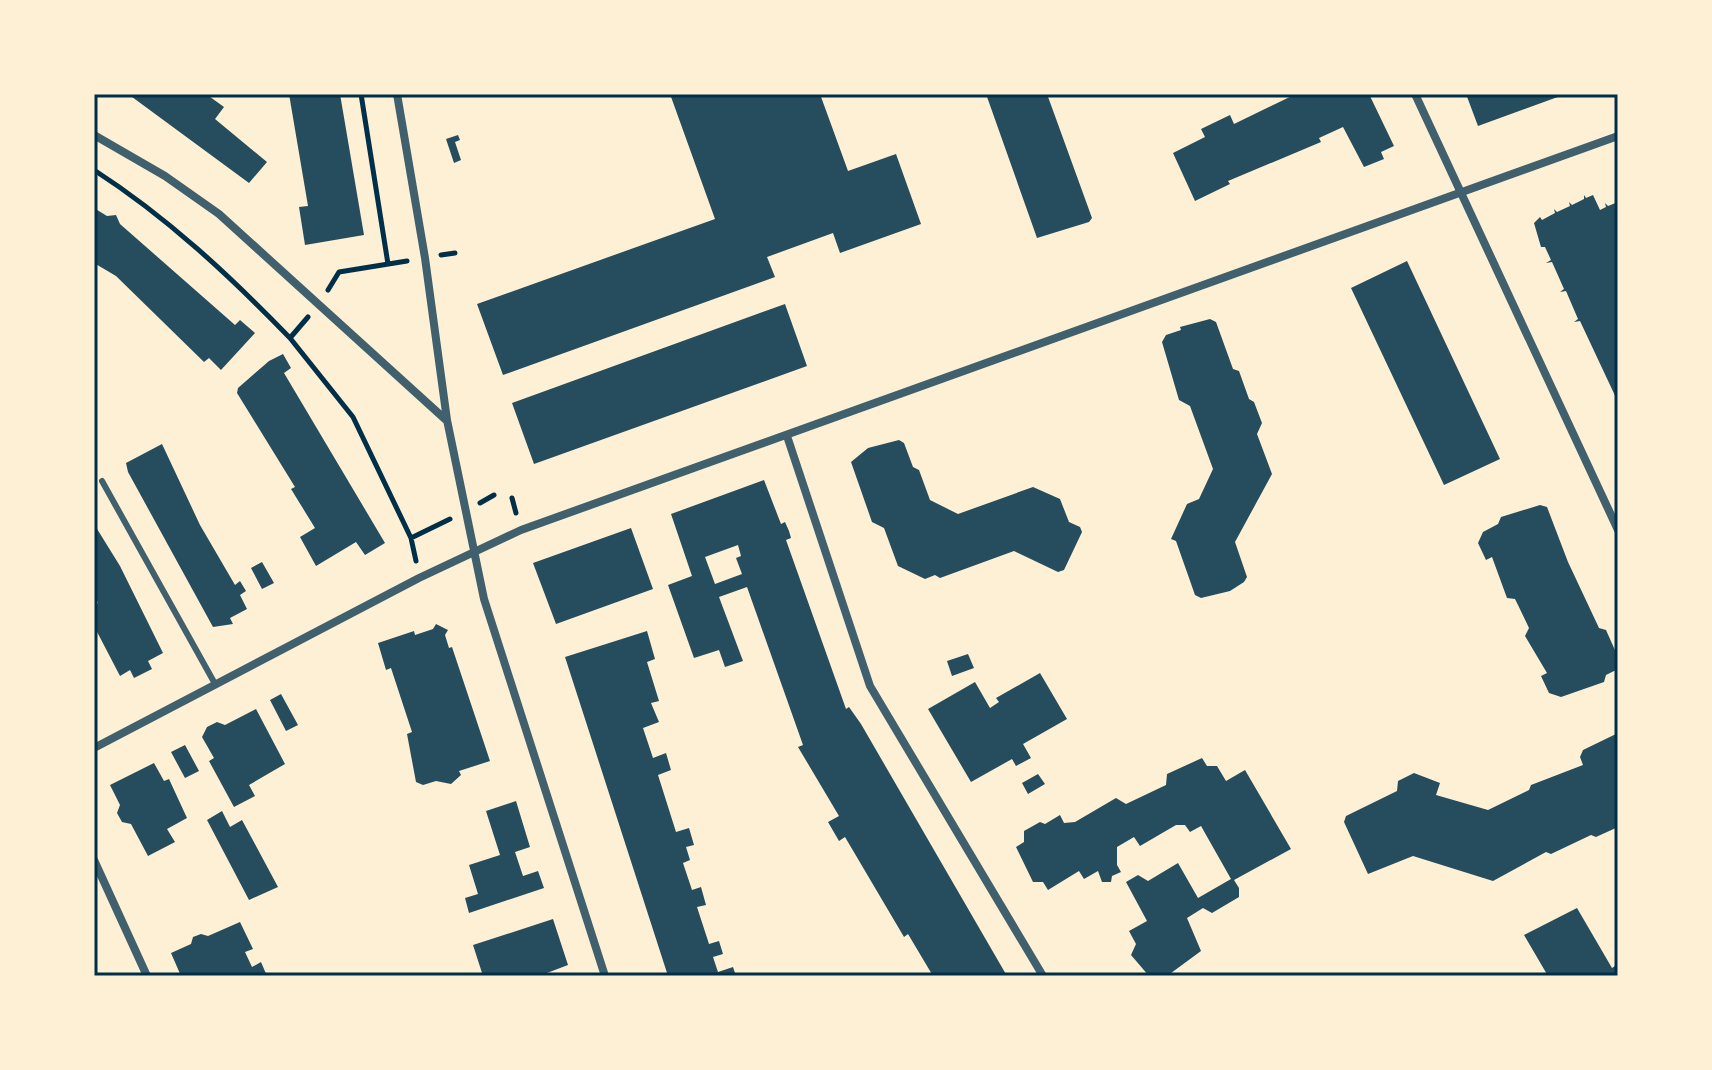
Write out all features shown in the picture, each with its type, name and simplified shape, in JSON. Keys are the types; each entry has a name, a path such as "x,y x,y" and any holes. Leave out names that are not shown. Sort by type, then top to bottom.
{"street":[{"path":"397,94 425,258 447,420 473,550 497,641 605,976"},
{"path":"1415,94 1618,530"},
{"path":"94,135 165,176 219,214 447,420"},
{"path":"94,748 214,682 473,550 589,504 787,436 1618,136"},
{"path":"787,436 870,686 1043,976"},
{"path":"94,860 147,976"}],"lane":[{"path":"102,481 214,682"}],"path":[{"path":"361,94 388,264"},
{"path":"94,170 131,194 189,241 290,338"}],"building":[{"path":"128,94 206,94 224,107 215,119 267,162 249,183"},
{"path":"289,94 340,94 364,235 305,245 299,207 308,206"},
{"path":"670,94 820,94 848,171 896,154 921,224 840,253 833,233 767,257 775,277 503,375 477,304 715,219"},
{"path":"986,94 1047,94 1092,218 1089,222 1037,238"},
{"path":"1296,94 1369,94 1394,146 1381,152 1384,159 1364,167 1343,127 1319,138 1321,142 1228,181 1230,184 1195,201 1173,153 1205,137 1201,129 1230,115 1234,124"},
{"path":"1466,94 1566,94 1478,126"},
{"path":"458,135 460,140 455,142 461,160 454,163 446,139"},
{"path":"1584,195 1586,198 1593,195 1600,210 1606,207 1605,203 1608,206 1618,202 1618,402 1580,321 1574,322 1578,319 1566,291 1560,292 1564,289 1552,262 1546,263 1551,260 1545,247 1541,247 1534,223 1540,217 1542,220 1555,213 1554,209 1557,212 1570,206 1569,202 1572,205 1584,199"},
{"path":"94,208 107,216 116,215 120,224 235,325 240,320 255,333 221,370 209,358 204,362 116,276 94,263"},
{"path":"1407,261 1500,459 1444,485 1351,288"},
{"path":"785,304 807,366 534,464 512,403"},
{"path":"1210,319 1216,322 1233,369 1239,371 1249,399 1254,402 1262,423 1257,434 1272,474 1235,542 1247,577 1230,591 1201,598 1195,595 1176,541 1171,539 1187,504 1199,499 1213,469 1190,406 1179,400 1162,342 1166,335 1181,330 1180,327"},
{"path":"283,354 291,368 284,373 385,543 365,555 356,542 316,566 300,537 315,528 291,489 295,487 237,393 238,388 269,361"},
{"path":"899,440 904,443 913,467 919,470 930,500 958,514 1033,487 1060,499 1069,522 1080,527 1082,532 1064,570 1058,572 1014,551 940,578 935,575 925,579 898,566 884,528 872,522 851,462 868,448"},
{"path":"162,444 200,525 235,585 240,581 246,591 240,595 247,609 230,618 233,624 213,627 128,472 126,463"},
{"path":"764,480 781,524 785,522 789,531 791,538 786,540 846,709 849,707 861,724 1007,976 933,976 908,934 904,937 845,837 839,841 828,822 839,816 798,747 803,745 747,587 719,597 743,661 725,667 719,650 694,658 668,585 692,576 671,514","holes":["738,545 741,556 736,558 742,574 715,584 705,557"]},
{"path":"1540,505 1547,507 1568,562 1599,628 1606,630 1618,657 1618,669 1606,675 1604,682 1561,697 1549,693 1541,676 1547,673 1525,636 1529,628 1515,599 1507,598 1492,557 1486,560 1478,543 1483,532 1498,524 1501,517"},
{"path":"94,524 120,566 163,653 148,661 152,669 134,678 130,670 120,676 94,626 94,605 98,603 94,595"},
{"path":"631,528 653,589 556,624 533,563"},
{"path":"262,562 274,583 262,589 251,568"},
{"path":"436,624 448,630 445,635 449,648 452,647 490,761 459,771 461,775 451,784 436,781 423,785 416,782 407,734 412,732 391,668 386,670 378,643 414,631 415,635 433,629"},
{"path":"647,631 655,659 647,662 659,701 651,703 659,722 643,728 653,758 666,753 671,770 658,775 676,832 689,828 694,845 686,847 690,860 683,863 692,890 701,887 706,905 697,907 709,944 719,941 723,954 713,957 718,972 733,967 736,976 668,976 565,657"},
{"path":"968,654 974,668 952,676 947,661"},
{"path":"1040,673 1067,719 1023,744 1031,758 1016,766 1012,759 971,782 928,709 975,682 990,708 999,702 996,698"},
{"path":"281,694 298,725 286,731 270,700"},
{"path":"256,709 285,764 249,785 255,796 234,807 209,761 214,758 202,737 207,727 217,722 225,725"},
{"path":"1618,733 1618,827 1596,837 1591,835 1551,854 1546,852 1493,881 1413,856 1368,874 1344,822 1346,816 1397,791 1398,781 1414,773 1440,783 1436,795 1488,810 1529,790 1531,785 1583,765 1580,757 1583,750"},
{"path":"185,745 199,771 185,778 171,752"},
{"path":"1202,758 1207,766 1217,766 1226,781 1245,770 1291,849 1234,880 1239,888 1239,897 1212,913 1203,908 1187,918 1201,951 1167,976 1149,976 1131,955 1136,944 1129,931 1147,921 1126,882 1138,875 1148,881 1178,863 1198,898 1231,879 1201,826 1190,832 1185,825 1176,825 1140,846 1134,837 1117,847 1117,865 1121,872 1112,876 1111,882 1102,882 1098,871 1084,879 1079,871 1048,890 1043,882 1033,882 1016,847 1024,842 1024,831 1040,822 1045,824 1060,815 1064,823 1075,822 1116,798 1126,804 1166,785 1167,774"},
{"path":"154,763 164,781 169,779 187,818 167,829 175,842 148,856 131,824 122,822 117,813 120,805 110,785"},
{"path":"1038,774 1045,784 1028,794 1022,783"},
{"path":"516,801 530,847 515,852 523,876 538,871 544,888 469,913 465,898 478,894 469,865 500,855 486,811"},
{"path":"222,811 230,827 242,820 278,887 249,900 207,820"},
{"path":"1577,908 1612,968 1618,964 1618,976 1548,976 1524,935"},
{"path":"553,919 568,965 539,976 483,976 473,945"},
{"path":"240,922 253,949 245,952 252,967 261,962 267,976 181,976 171,953 191,944 193,937 201,934 208,936"}]}
